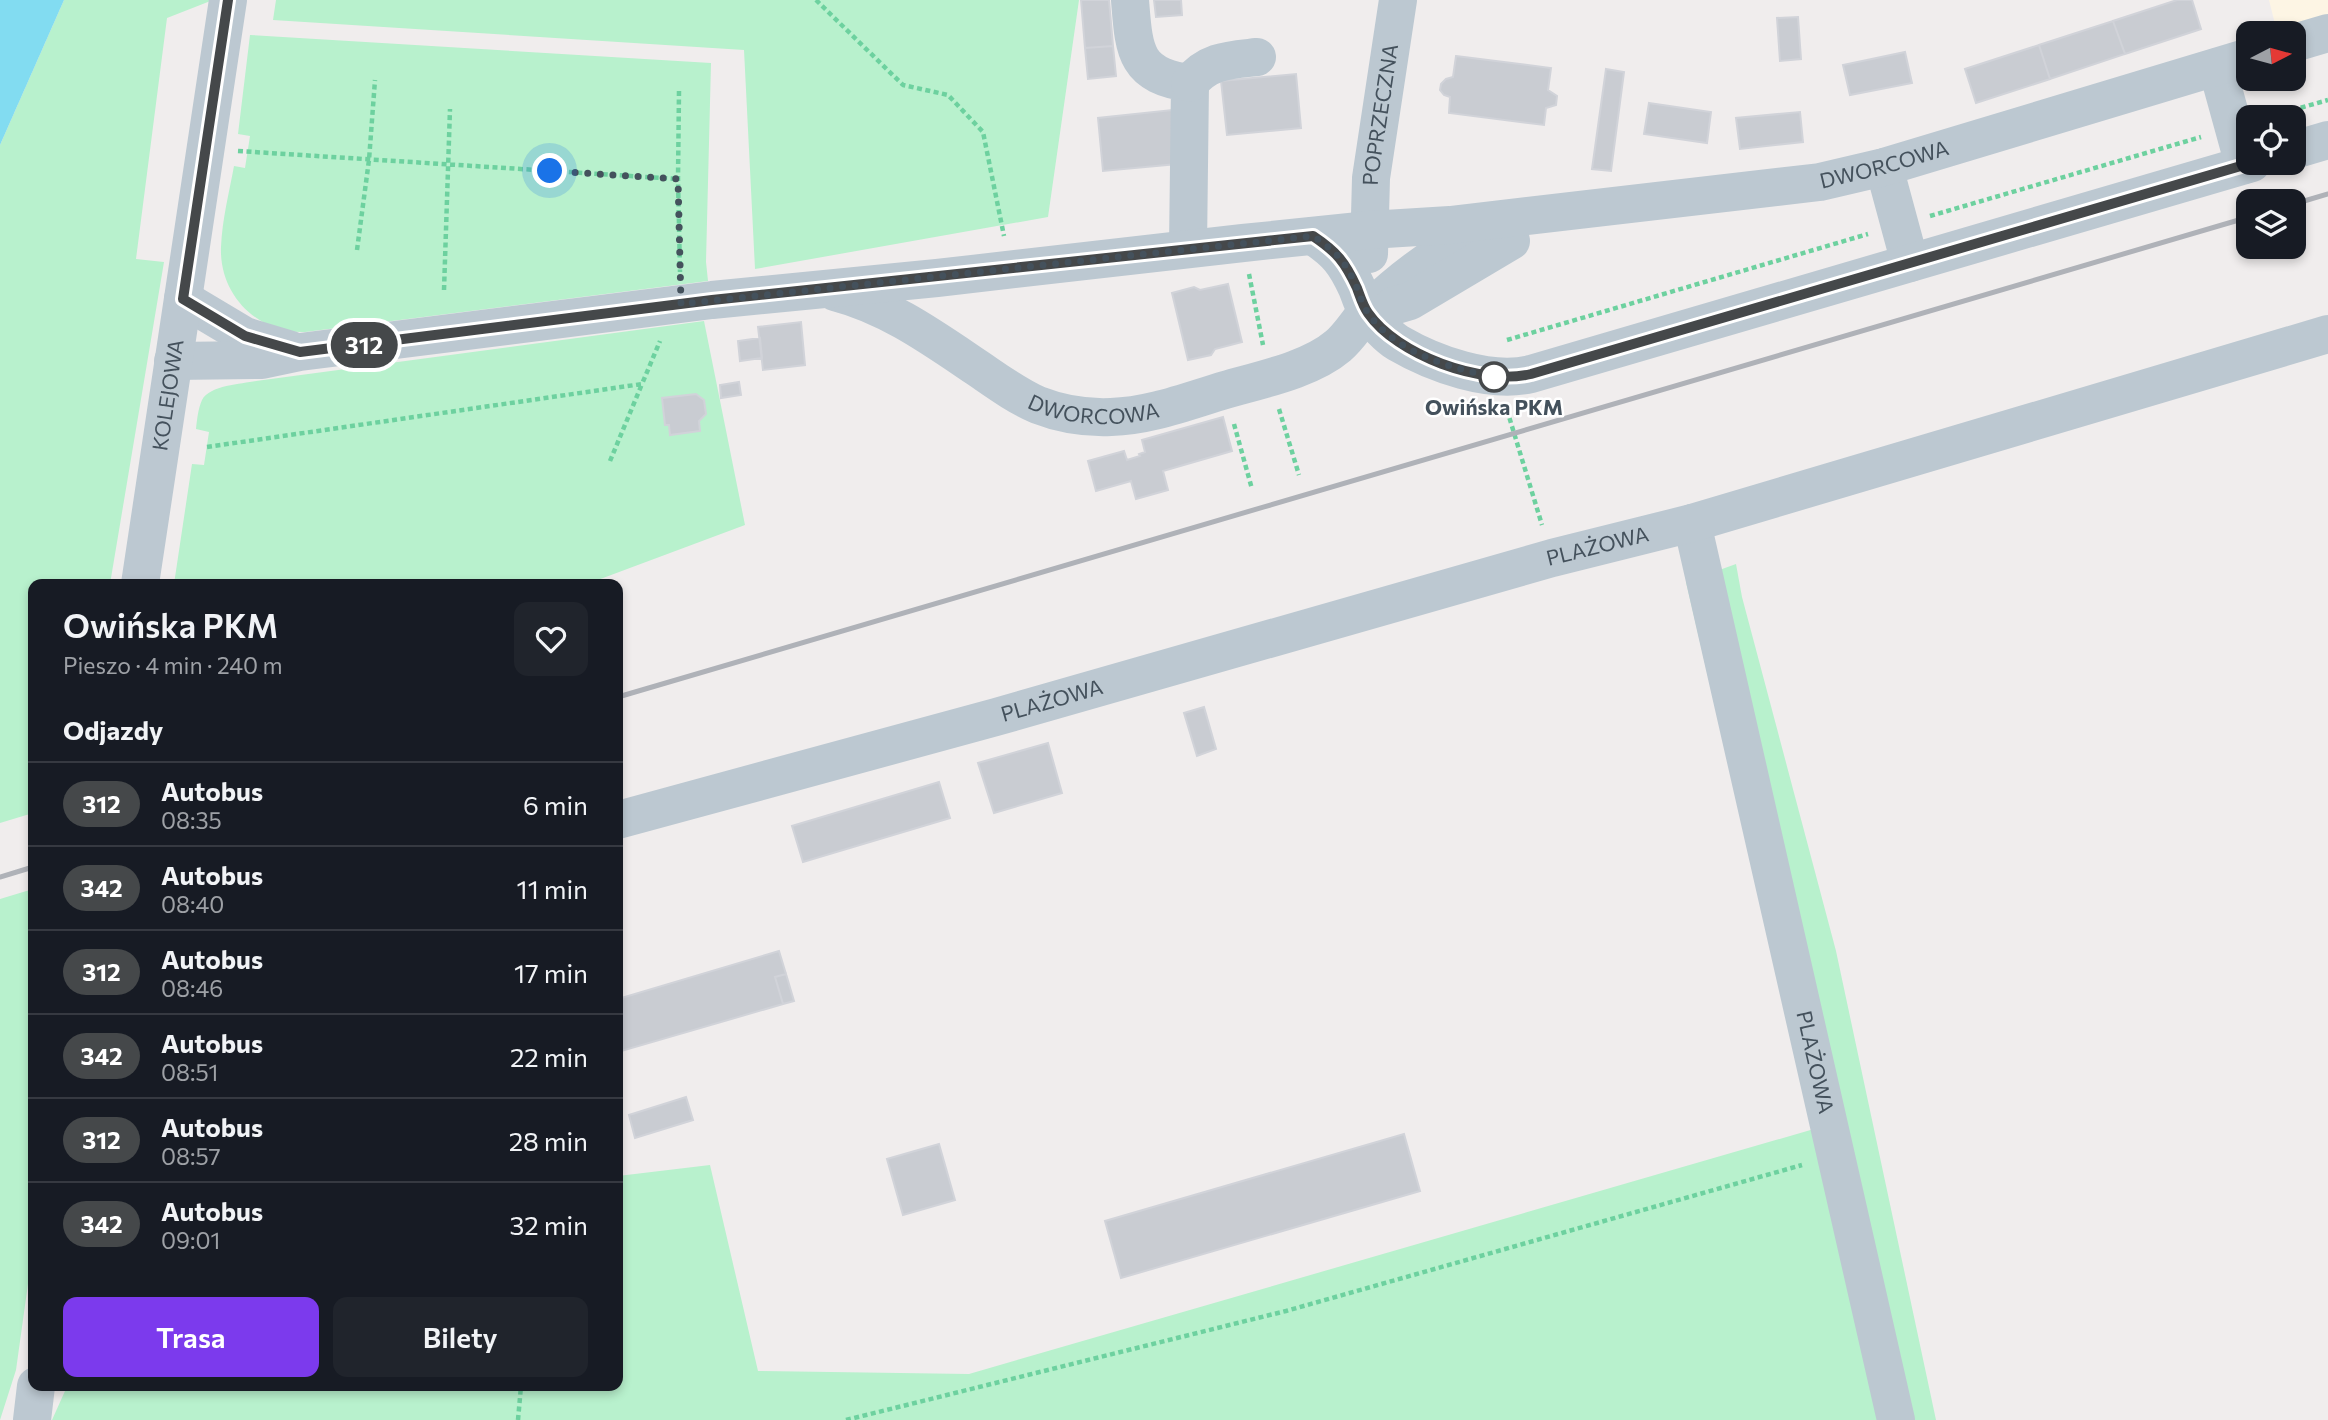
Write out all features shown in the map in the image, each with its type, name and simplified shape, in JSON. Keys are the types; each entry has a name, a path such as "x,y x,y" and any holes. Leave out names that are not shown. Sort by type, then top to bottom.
{"street":[{"name":"KOLEJOWA","path":"141,579 228,0"},
{"path":"1130,0 1134,33 1143,63 1152,73 1164,79 1190,83"},
{"name":"POPRZECZNA","path":"1369,230 1371,178 1398,0"},
{"path":"2306,39 2328,33"},
{"path":"1188,248 1190,83 1199,72 1211,65 1257,57"},
{"name":"DWORCOWA","path":"173,361 262,360 300,352 672,305 937,278 1188,248 1369,230 1450,225 1820,182 2238,92"},
{"path":"2306,146 2328,140"},
{"path":"1884,167 1910,263"},
{"path":"1313,236 1332,249 1347,265 1367,312 1395,342 1458,368 1508,378 1531,374 2236,168"},
{"path":"1367,312 1410,301 1516,238 1570,211"},
{"name":"DWORCOWA","path":"823,289 876,306 921,330 1009,389 1038,404 1062,412 1112,417 1140,414 1269,377 1322,357 1338,347 1367,312 1432,257 1466,237 1508,218"},
{"path":"1367,312 1369,230"},
{"path":"921,330 921,304 937,278"},
{"name":"DWORCOWA","path":"183,299 245,336 300,352"},
{"path":"1692,523 2328,334"},
{"name":"PLAŻOWA","path":"623,819 1009,713 1552,558 1692,523 1896,1420"},
{"path":"32,1420 35,1391"}],"path":[{"path":"816,0 903,85 948,95 984,132 1005,241"},
{"path":"357,250 369,160 375,80"},
{"path":"610,461 666,327 672,305 679,91"},
{"path":"1500,342 1899,225 2238,92 2328,100"},
{"path":"444,290 450,109"},
{"path":"248,152 678,179"},
{"path":"1243,243 1269,377 1299,475"},
{"path":"206,447 642,384"},
{"path":"1502,404 1508,412 1552,558"},
{"path":"1233,419 1252,489"},
{"path":"846,1420 1286,1311 1837,1155"},
{"path":"518,1420 521,1391"}],"shaded area":[{"path":"2269,0 2328,0 2328,16 2306,23 2274,21"}],"green space":[{"path":"64,0 213,0 167,18 136,259 164,262 111,579 28,579 28,815 0,823 0,145"},
{"path":"276,0 1079,0 1048,217 755,269 744,50 273,20"},
{"path":"250,35 711,63 706,262 708,281 305,332 288,331 257,319 234,296 222,265 221,247 234,166 245,168 250,136 238,134"},
{"path":"704,321 745,525 600,579 175,579 192,464 204,465 209,432 196,429 202,400 212,391 226,386"},
{"path":"1736,564 1742,597 1836,951 1936,1420 52,1420 65,1391 623,1391 623,1175 710,1165 758,1371 969,1374 1814,1129 1686,582"},
{"path":"28,891 28,1284 16,1370 0,1420 0,899"}],"water":[{"path":"0,0 64,0 0,145"}],"building":[{"path":"1081,0 1109,0 1113,46 1085,48"},
{"path":"1154,0 1181,0 1182,15 1156,17"},
{"path":"2177,0 2192,0 2201,29 2125,54 2113,21"},
{"path":"1798,17 1801,59 1780,61 1777,18"},
{"path":"2113,21 2125,54 2050,79 2039,45"},
{"path":"2039,45 2050,79 1976,103 1965,69"},
{"path":"1113,46 1116,76 1088,79 1085,48"},
{"path":"1905,52 1912,83 1850,95 1843,65"},
{"path":"1456,56 1551,68 1548,90 1557,96 1556,105 1546,108 1544,125 1449,113 1450,97 1440,90 1446,79 1453,77"},
{"path":"1606,69 1624,72 1611,171 1592,169"},
{"path":"1296,74 1301,128 1227,135 1221,81"},
{"path":"1649,103 1711,112 1707,143 1644,134"},
{"path":"1172,110 1177,164 1103,171 1098,118"},
{"path":"1800,112 1803,142 1740,149 1736,118"},
{"path":"1228,284 1242,342 1215,349 1211,355 1188,360 1172,293 1194,287 1200,290"},
{"path":"801,322 805,365 763,370 758,327"},
{"path":"760,338 762,358 740,361 738,341"},
{"path":"739,382 741,395 721,398 720,385"},
{"path":"696,394 704,400 706,414 699,421 700,431 670,435 669,425 665,425 662,398"},
{"path":"1223,417 1232,451 1163,471 1168,490 1136,499 1131,481 1096,491 1088,461 1124,451 1127,460 1140,456 1139,454 1145,452 1142,440"},
{"path":"1204,707 1216,749 1197,756 1184,713"},
{"path":"1048,743 1062,793 994,813 978,763"},
{"path":"939,782 950,818 803,862 792,826"},
{"path":"779,951 786,974 775,977 783,1004 623,1051 623,998"},
{"path":"786,974 794,1001 783,1004 775,977"},
{"path":"686,1097 693,1120 635,1138 629,1115"},
{"path":"1404,1134 1420,1191 1121,1278 1105,1221"},
{"path":"939,1144 955,1200 903,1215 887,1159"}],"railway":[{"path":"2306,200 2328,194"},
{"path":"623,696 2236,221"},
{"path":"0,877 28,869"}],"bus line":[{"name":"312","path":"228,0 183,299 245,336 300,352 712,300 1313,236 1332,249 1347,265 1367,312 1395,342 1458,368 1494,377 1519,377 2236,167"}],"place":[{"name":"Owińska PKM","path":"1494,377"}],"route":[{"path":"550,171 678,179 681,304 1313,236 1332,249 1347,265 1367,312 1395,342 1458,368 1494,377"}]}
